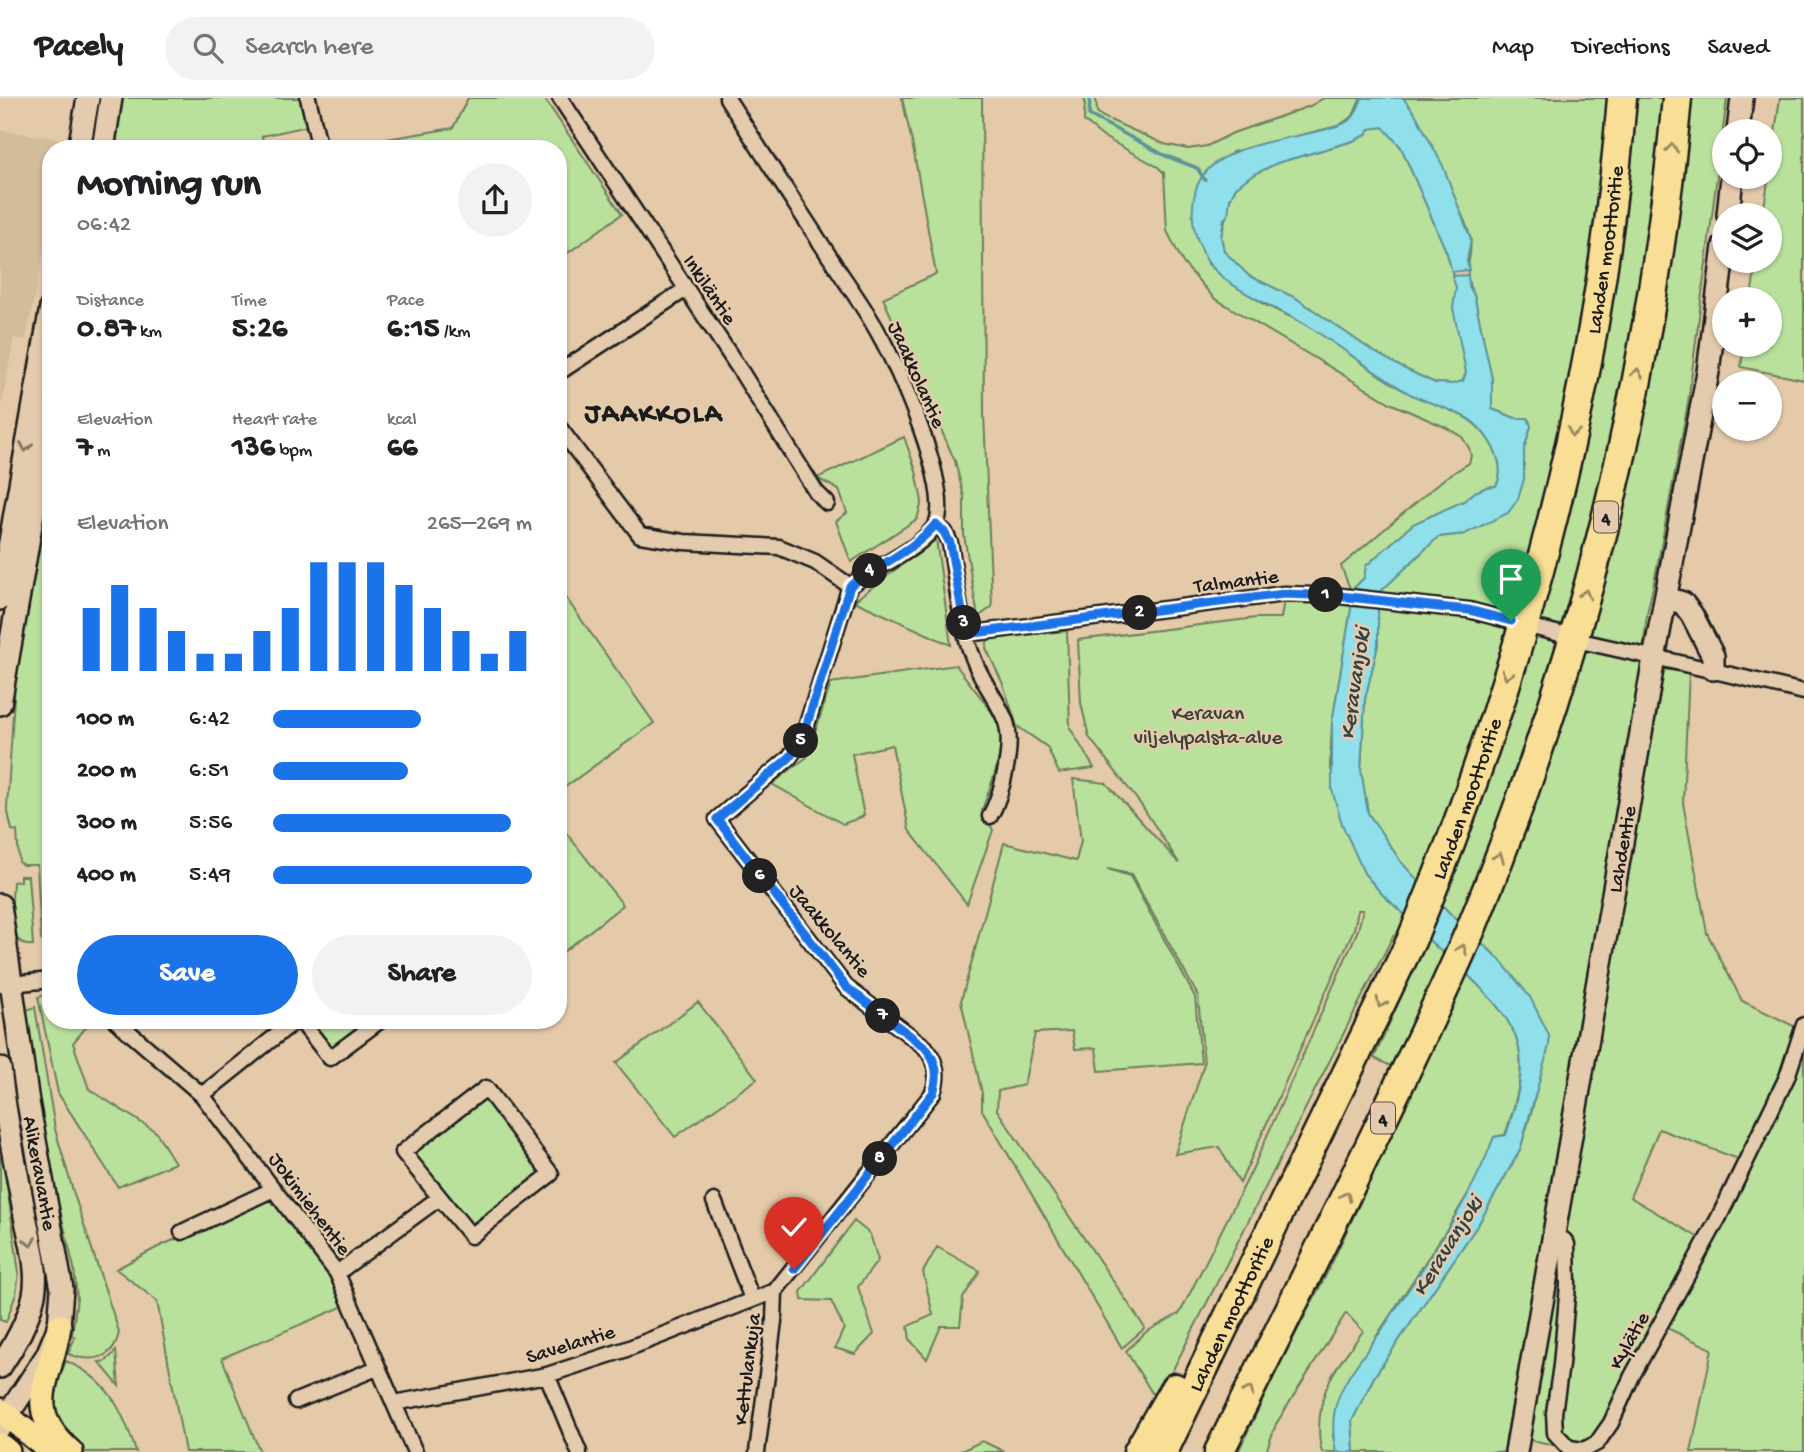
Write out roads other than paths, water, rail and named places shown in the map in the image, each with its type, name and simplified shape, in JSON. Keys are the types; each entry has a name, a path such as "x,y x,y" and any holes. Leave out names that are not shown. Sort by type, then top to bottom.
{"highway":[{"name":"Lahden moottoritie","path":"1163,1452 1411,941 1479,766 1527,611 1567,462 1596,304 1622,98"},
{"name":"4","path":"1219,1452 1450,979 1528,781 1576,627 1618,473 1648,313 1673,145 1677,98"},
{"path":"1138,1452 1175,1388 1214,1345"}],"main road":[{"path":"81,140 88,98"},
{"path":"104,140 111,98"},
{"path":"1739,119 1742,98"},
{"name":"Lahdentie","path":"1516,1452 1708,372 1721,273"},
{"path":"0,599 42,358"},
{"path":"0,704 8,551 42,440"},
{"path":"1666,598 1683,603 1692,615 1713,656 1713,669"},
{"name":"Alikeravantie","path":"0,905 5,985 62,1289 59,1326 47,1354 2,1417"},
{"name":"Alikeravantie","path":"0,1068 34,1275 34,1295 24,1322 0,1367"},
{"path":"59,1326 43,1392 42,1413 55,1438 71,1452"},
{"path":"2,1417 52,1452"},
{"path":"0,1445 9,1452"}],"street":[{"path":"308,98 318,140"},
{"name":"Inkiläntie","path":"560,98 742,373 816,492 827,503"},
{"name":"Jaakkolantie","path":"727,98 880,335 899,374 937,480 940,507 936,524"},
{"path":"567,367 686,289"},
{"path":"567,438 640,535 672,541 779,547 815,562 850,586 904,552 936,524 950,543 973,660 1007,725 1008,751 998,803 990,817"},
{"name":"Jaakkolantie","path":"775,1291 933,1093 937,1081 932,1056 925,1047 846,987 717,819 789,758 802,740 850,586"},
{"name":"Talmantie","path":"966,634 1284,594 1340,596 1469,610 1511,621"},
{"path":"1536,628 1560,634"},
{"path":"1585,642 1643,655"},
{"path":"1667,660 1804,692"},
{"path":"5,985 42,981"},
{"name":"Kylätie","path":"1554,1236 1567,1244 1568,1285 1554,1413 1555,1433 1569,1448 1584,1450 1597,1443 1611,1423 1632,1376 1718,1219 1787,1077 1804,1025"},
{"name":"Jokimiehentie","path":"125,1029 202,1095 337,1273 415,1452"},
{"path":"202,1095 286,1029"},
{"path":"306,1029 330,1058 369,1029"},
{"path":"486,1088 551,1174 471,1236 439,1198 403,1152 486,1088"},
{"path":"182,1232 274,1189"},
{"path":"337,1273 439,1198"},
{"path":"714,1201 752,1299 775,1291"},
{"name":"Kettulankuja","path":"758,1452 774,1321 775,1291"},
{"name":"Savelantie","path":"394,1403 547,1375 624,1349 752,1299"},
{"path":"296,1401 377,1368"},
{"path":"547,1375 579,1452"}],"water":[{"path":"1362,98 1403,98 1416,115 1443,166 1471,239 1467,261 1469,270 1452,272 1447,253 1401,147 1383,127 1370,129 1366,135 1353,141 1277,163 1236,187 1230,199 1228,215 1224,219 1221,237 1224,251 1249,276 1296,298 1371,350 1435,383 1452,384 1463,381 1466,372 1453,308 1456,287 1452,276 1468,275 1492,379 1492,409 1515,418 1528,418 1531,426 1524,449 1524,479 1518,499 1508,513 1465,534 1438,537 1378,594 1351,591 1364,578 1366,566 1413,524 1464,501 1475,492 1496,486 1500,469 1495,451 1485,435 1467,418 1410,394 1317,332 1254,298 1220,275 1206,260 1196,235 1193,215 1196,189 1204,174 1216,163 1248,147 1341,125 1353,117"},
{"name":"Keravanjoki","path":"1352,603 1378,606 1378,645 1365,699 1361,770 1368,813 1401,862 1420,883 1407,917 1364,873 1342,824 1332,790 1332,723"},
{"path":"1441,904 1459,923 1446,956 1427,938"},
{"name":"Keravanjoki","path":"1480,941 1501,961 1530,997 1549,1035 1549,1046 1520,1150 1479,1223 1374,1377 1352,1421 1354,1452 1336,1452 1333,1420 1342,1388 1458,1213 1494,1137 1506,1135 1514,1108 1521,1065 1519,1047 1513,1030 1502,1013 1467,974"}],"waterway":[{"path":"1090,98 1089,115 1164,155 1197,168 1205,180"}],"district":[{"name":"JAAKKOLA","path":"654,411"}],"park label":[{"name":"Keravan viljelypalsta-alue","path":"1208,724"}]}
